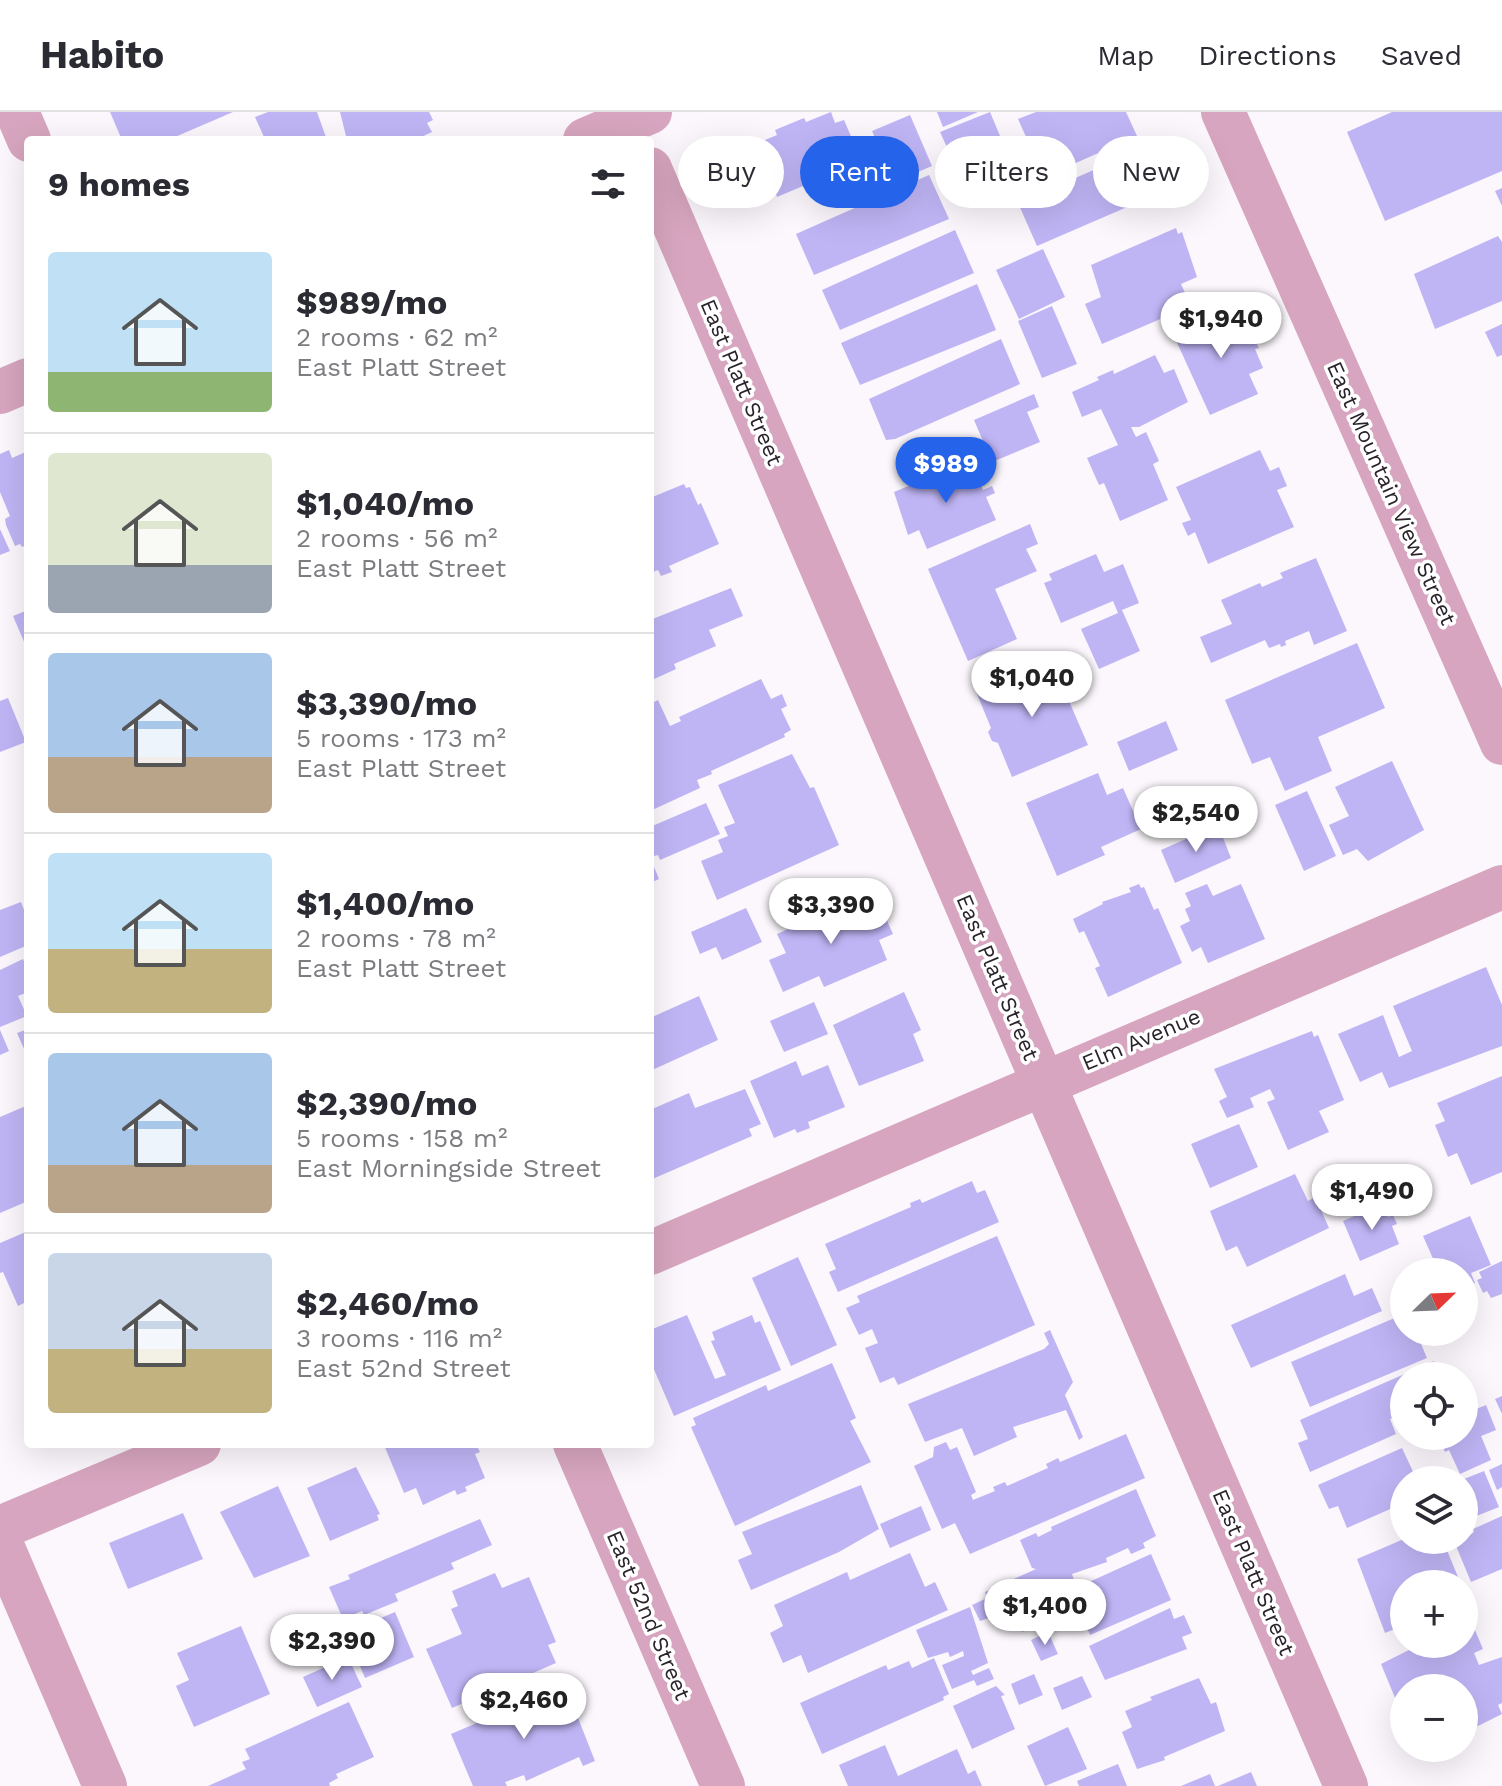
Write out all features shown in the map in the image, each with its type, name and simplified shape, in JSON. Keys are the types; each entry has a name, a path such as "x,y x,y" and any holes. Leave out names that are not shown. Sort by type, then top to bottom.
{"street":[{"path":"17,112 27,136"},
{"name":"East Mountain View Street","path":"1223,112 1502,743"},
{"path":"596,136 636,121"},
{"name":"East Platt Street","path":"654,178 1346,1786"},
{"path":"0,392 24,382"},
{"name":"Elm Avenue","path":"654,1251 1043,1081 1502,887"},
{"path":"0,1528 190,1448"},
{"name":"East 52nd Street","path":"577,1448 723,1786"},
{"path":"0,1541 105,1786"}],"building":[{"path":"110,112 233,112 177,136 120,136"},
{"path":"268,112 317,112 326,136 264,136 255,117"},
{"path":"340,112 429,112 433,120 427,123 432,132 424,136 346,136"},
{"path":"831,112 835,123 844,120 851,136 800,136 800,187 784,194 784,136 775,136 775,130 804,118 806,122"},
{"path":"937,112 978,112 943,127"},
{"path":"990,112 1000,136 942,136 940,132"},
{"path":"1036,112 1126,112 1137,136 1093,136 1093,155 1077,162 1077,136 1026,136 1018,119"},
{"path":"1392,112 1502,112 1502,171 1385,221 1347,132"},
{"path":"910,115 932,166 919,171 919,136 874,136 872,131"},
{"path":"1093,170 1093,208 1125,208 1037,246 1020,208 1077,208 1077,177"},
{"path":"929,175 935,188 935,208 944,208 949,219 814,275 796,234 855,208 919,208 919,179"},
{"path":"1502,188 1502,206 1495,191"},
{"path":"1176,228 1178,234 1182,232 1197,277 1181,284 1191,306 1102,344 1085,304 1101,297 1091,265"},
{"path":"955,230 974,273 840,330 822,290"},
{"path":"1498,236 1502,242 1502,301 1435,329 1414,274"},
{"path":"1043,249 1065,297 1019,319 996,270"},
{"path":"977,284 996,330 860,385 841,343"},
{"path":"1052,306 1077,364 1042,378 1018,321"},
{"path":"1238,309 1259,348 1255,349 1263,368 1249,374 1258,394 1210,415 1174,336"},
{"path":"1502,324 1502,355 1497,357 1485,332"},
{"path":"1001,339 1020,384 895,439 886,440 869,399"},
{"path":"1155,355 1164,373 1174,369 1188,402 1139,427 1131,427 1136,437 1146,432 1159,461 1153,464 1168,500 1120,521 1104,483 1099,485 1087,458 1118,445 1101,409 1082,417 1072,392 1099,380 1097,377 1113,370 1114,374"},
{"path":"1034,394 1039,407 1027,412 1040,442 992,462 974,420"},
{"path":"9,450 12,458 24,453 22,547 20,544 15,546 6,525 5,519 10,516 0,492 0,454"},
{"path":"1260,450 1270,471 1279,467 1287,486 1277,490 1294,527 1208,564 1195,532 1188,536 1182,523 1191,520 1176,487"},
{"path":"971,460 983,490 992,486 995,493 986,497 996,520 927,549 919,530 908,535 894,492"},
{"path":"684,484 686,488 690,487 698,505 701,503 719,544 669,566 672,572 661,576 658,570 654,572 654,496"},
{"path":"1030,524 1038,544 1026,549 1037,571 995,589 1017,639 968,661 928,569"},
{"path":"0,529 10,551 0,555"},
{"path":"1096,554 1104,572 1123,564 1139,603 1122,610 1140,651 1099,669 1081,629 1118,613 1113,601 1061,623 1044,583 1052,580 1049,574"},
{"path":"1316,558 1347,631 1314,645 1309,631 1285,641 1286,645 1281,647 1280,644 1269,648 1265,640 1211,663 1200,637 1232,624 1221,600 1260,583 1262,587 1283,578 1280,573"},
{"path":"731,588 743,616 709,630 716,646 674,664 676,669 654,679 654,618"},
{"path":"24,612 24,642 13,616"},
{"path":"1357,643 1385,708 1318,737 1332,771 1285,791 1270,757 1252,764 1225,700"},
{"path":"1052,662 1055,670 1062,667 1065,675 1059,678 1088,745 1012,777 998,743 992,741 988,732 991,728 977,694"},
{"path":"761,679 771,699 782,694 787,706 781,709 791,730 784,734 785,737 711,771 712,774 697,780 700,788 654,809 654,702 658,700 670,726 681,721 679,717"},
{"path":"8,698 24,743 0,752 0,701"},
{"path":"1166,721 1178,750 1129,771 1117,742"},
{"path":"792,754 810,788 814,787 839,845 717,900 701,861 723,852 718,840 728,836 724,827 735,823 718,785"},
{"path":"1392,761 1424,830 1368,861 1357,849 1343,855 1329,825 1349,816 1335,787"},
{"path":"1098,773 1107,795 1123,788 1141,829 1101,847 1105,855 1057,876 1026,803"},
{"path":"1307,791 1336,856 1304,871 1275,805"},
{"path":"706,803 720,834 660,860 658,855 654,856 654,825"},
{"path":"1218,825 1231,858 1175,883 1161,850"},
{"path":"1139,884 1141,888 1144,887 1154,910 1158,908 1182,963 1108,997 1095,968 1100,966 1084,931 1079,933 1073,919 1102,902 1131,892 1129,888"},
{"path":"1207,884 1213,896 1241,884 1265,939 1208,963 1201,947 1192,952 1180,926 1190,921 1185,909 1191,906 1185,893"},
{"path":"861,897 869,918 883,912 893,934 879,940 887,960 824,987 819,976 783,992 769,960 786,953 777,934"},
{"path":"21,902 24,910 24,947 0,957 0,910"},
{"path":"746,908 762,942 722,960 716,947 700,954 691,932"},
{"path":"23,959 24,994 18,996 24,1017 0,1027 0,970"},
{"path":"1486,967 1502,1005 1502,1046 1389,1088 1382,1072 1360,1082 1338,1034 1383,1015 1399,1057 1412,1051 1393,1006"},
{"path":"904,992 921,1030 913,1034 924,1061 859,1086 833,1025"},
{"path":"699,996 718,1040 654,1069 654,1016"},
{"path":"814,1002 828,1034 784,1052 770,1021"},
{"path":"0,1030 9,1051 0,1055"},
{"path":"24,1030 24,1049 17,1033"},
{"path":"1312,1031 1314,1037 1318,1035 1344,1100 1319,1111 1329,1132 1288,1150 1267,1102 1275,1099 1270,1089 1250,1098 1254,1107 1227,1118 1219,1101 1227,1097 1214,1069"},
{"path":"796,1061 802,1076 828,1065 845,1107 808,1122 810,1128 797,1133 795,1129 774,1138 750,1081"},
{"path":"1502,1076 1502,1172 1471,1185 1457,1153 1448,1157 1435,1125 1445,1121 1437,1103"},
{"path":"745,1089 761,1124 749,1129 752,1136 654,1178 654,1108 689,1093 695,1108"},
{"path":"24,1107 24,1203 0,1213 0,1117"},
{"path":"1239,1124 1258,1167 1210,1188 1191,1144"},
{"path":"1295,1174 1308,1201 1315,1197 1329,1228 1247,1267 1237,1246 1226,1251 1210,1211"},
{"path":"972,1181 977,1193 985,1190 999,1222 838,1292 829,1272 836,1269 825,1244 911,1207 910,1203 920,1199 922,1203"},
{"path":"1382,1204 1388,1217 1393,1215 1397,1224 1392,1226 1399,1244 1360,1261 1343,1221"},
{"path":"1470,1216 1491,1265 1478,1270 1478,1258 1433,1258 1423,1236"},
{"path":"24,1233 24,1303 18,1306 3,1272 0,1273 0,1243"},
{"path":"997,1236 1035,1325 898,1385 894,1377 880,1383 865,1348 878,1343 872,1329 859,1335 846,1308 860,1302 857,1296"},
{"path":"798,1257 837,1345 791,1366 752,1278"},
{"path":"1502,1261 1502,1294 1491,1298 1487,1291 1483,1293 1478,1282 1482,1278 1479,1272"},
{"path":"1345,1274 1354,1296 1372,1288 1382,1311 1251,1368 1231,1325"},
{"path":"687,1315 715,1379 726,1375 711,1341 715,1340 712,1332 752,1315 755,1323 760,1321 781,1370 674,1416 654,1369 654,1328"},
{"path":"1390,1320 1390,1346 1422,1346 1427,1358 1417,1362 1390,1362 1390,1373 1310,1407 1291,1362"},
{"path":"1050,1330 1073,1382 1065,1395 1083,1437 1079,1440 1066,1410 1013,1427 1017,1437 974,1456 962,1428 925,1442 908,1404 1044,1349 1049,1344 1044,1333"},
{"path":"832,1363 856,1418 850,1421 871,1462 735,1526 691,1427 696,1425 693,1418 766,1385 768,1391"},
{"path":"1390,1380 1390,1437 1310,1472 1298,1443 1308,1439 1300,1420"},
{"path":"1502,1396 1502,1414 1495,1399"},
{"path":"1486,1405 1496,1430 1481,1436 1491,1460 1478,1466 1456,1466 1449,1450 1478,1450 1478,1408"},
{"path":"1126,1434 1145,1478 970,1554 955,1523 942,1529 914,1466 933,1457 934,1447 946,1442 950,1450 957,1447 976,1492 971,1495 973,1500 995,1491 993,1487 1005,1482 1007,1486 1048,1468 1046,1464 1058,1458 1060,1462"},
{"path":"385,1448 478,1448 480,1452 475,1454 485,1478 465,1487 467,1491 457,1495 455,1490 423,1505 416,1488 404,1493"},
{"path":"1397,1450 1403,1450 1410,1466 1390,1466 1390,1509 1347,1528 1338,1506 1329,1509 1318,1485"},
{"path":"1502,1464 1502,1487 1497,1490 1489,1470"},
{"path":"356,1467 380,1514 377,1515 379,1520 330,1541 307,1488"},
{"path":"1484,1471 1499,1507 1478,1515 1478,1473"},
{"path":"861,1485 879,1529 839,1552 751,1590 738,1560 752,1554 742,1532"},
{"path":"278,1486 310,1556 254,1578 220,1512"},
{"path":"1136,1489 1156,1536 1143,1543 1145,1548 1131,1554 1128,1548 1106,1558 1107,1562 1072,1574 1074,1580 1047,1592 1058,1616 1022,1632 1013,1610 980,1621 972,1605 987,1598 985,1592 1036,1569 1032,1568 1020,1540 1036,1533 1038,1537 1052,1530 1051,1527"},
{"path":"921,1506 931,1530 890,1548 880,1524"},
{"path":"183,1513 203,1559 128,1589 109,1543"},
{"path":"1502,1516 1502,1569 1478,1579 1478,1570 1466,1570 1459,1554 1478,1554 1478,1527"},
{"path":"480,1519 492,1545 451,1563 454,1569 395,1594 398,1601 364,1615 362,1611 343,1619 329,1587 350,1579 348,1575"},
{"path":"1390,1545 1390,1554 1449,1554 1455,1570 1390,1570 1390,1631 1385,1633 1357,1559"},
{"path":"910,1553 925,1587 935,1582 948,1610 808,1673 801,1655 783,1663 770,1633 783,1626 774,1605 847,1572 850,1580"},
{"path":"1151,1554 1171,1600 1090,1635 1081,1612 1088,1609 1078,1587"},
{"path":"495,1573 502,1588 529,1577 556,1642 548,1645 556,1663 452,1708 426,1649 462,1634 451,1609 458,1606 452,1591"},
{"path":"970,1607 988,1663 971,1671 973,1675 989,1668 994,1679 977,1686 974,1680 952,1689 942,1665 964,1656 963,1651 950,1657 948,1652 928,1658 916,1630"},
{"path":"1170,1608 1174,1619 1184,1615 1192,1633 1182,1637 1187,1649 1105,1680 1089,1646"},
{"path":"395,1612 414,1657 365,1678 346,1633"},
{"path":"241,1626 270,1694 194,1727 176,1686 189,1680 177,1653"},
{"path":"1048,1632 1058,1654 1041,1661 1031,1640"},
{"path":"348,1657 362,1687 317,1707 303,1677"},
{"path":"1502,1657 1502,1703 1498,1705 1502,1714 1478,1726 1478,1674 1390,1674 1390,1686 1381,1664 1393,1658 1476,1658 1479,1665"},
{"path":"934,1658 949,1694 943,1697 944,1700 822,1754 800,1703 886,1665 888,1670 909,1661 912,1668"},
{"path":"1034,1674 1043,1695 1019,1705 1011,1684"},
{"path":"1082,1676 1092,1697 1062,1710 1053,1688"},
{"path":"1199,1678 1211,1704 1216,1702 1225,1731 1164,1757 1165,1760 1137,1769 1122,1732 1132,1727 1125,1711 1152,1700 1150,1697"},
{"path":"565,1685 595,1761 583,1766 579,1757 526,1781 524,1775 505,1782 507,1786 473,1786 451,1734"},
{"path":"996,1686 1005,1695 1001,1696 1015,1729 972,1749 953,1706"},
{"path":"349,1702 374,1757 336,1774 338,1778 329,1783 330,1786 208,1786 246,1769 242,1762 250,1759 245,1749"},
{"path":"1068,1727 1087,1769 1045,1786 1027,1746"},
{"path":"885,1745 898,1776 957,1749 968,1774 975,1770 982,1786 848,1786 839,1765"},
{"path":"1118,1764 1127,1786 1079,1786 1077,1781"},
{"path":"1251,1772 1257,1786 1218,1786"},
{"path":"1210,1774 1215,1786 1181,1786"}]}
